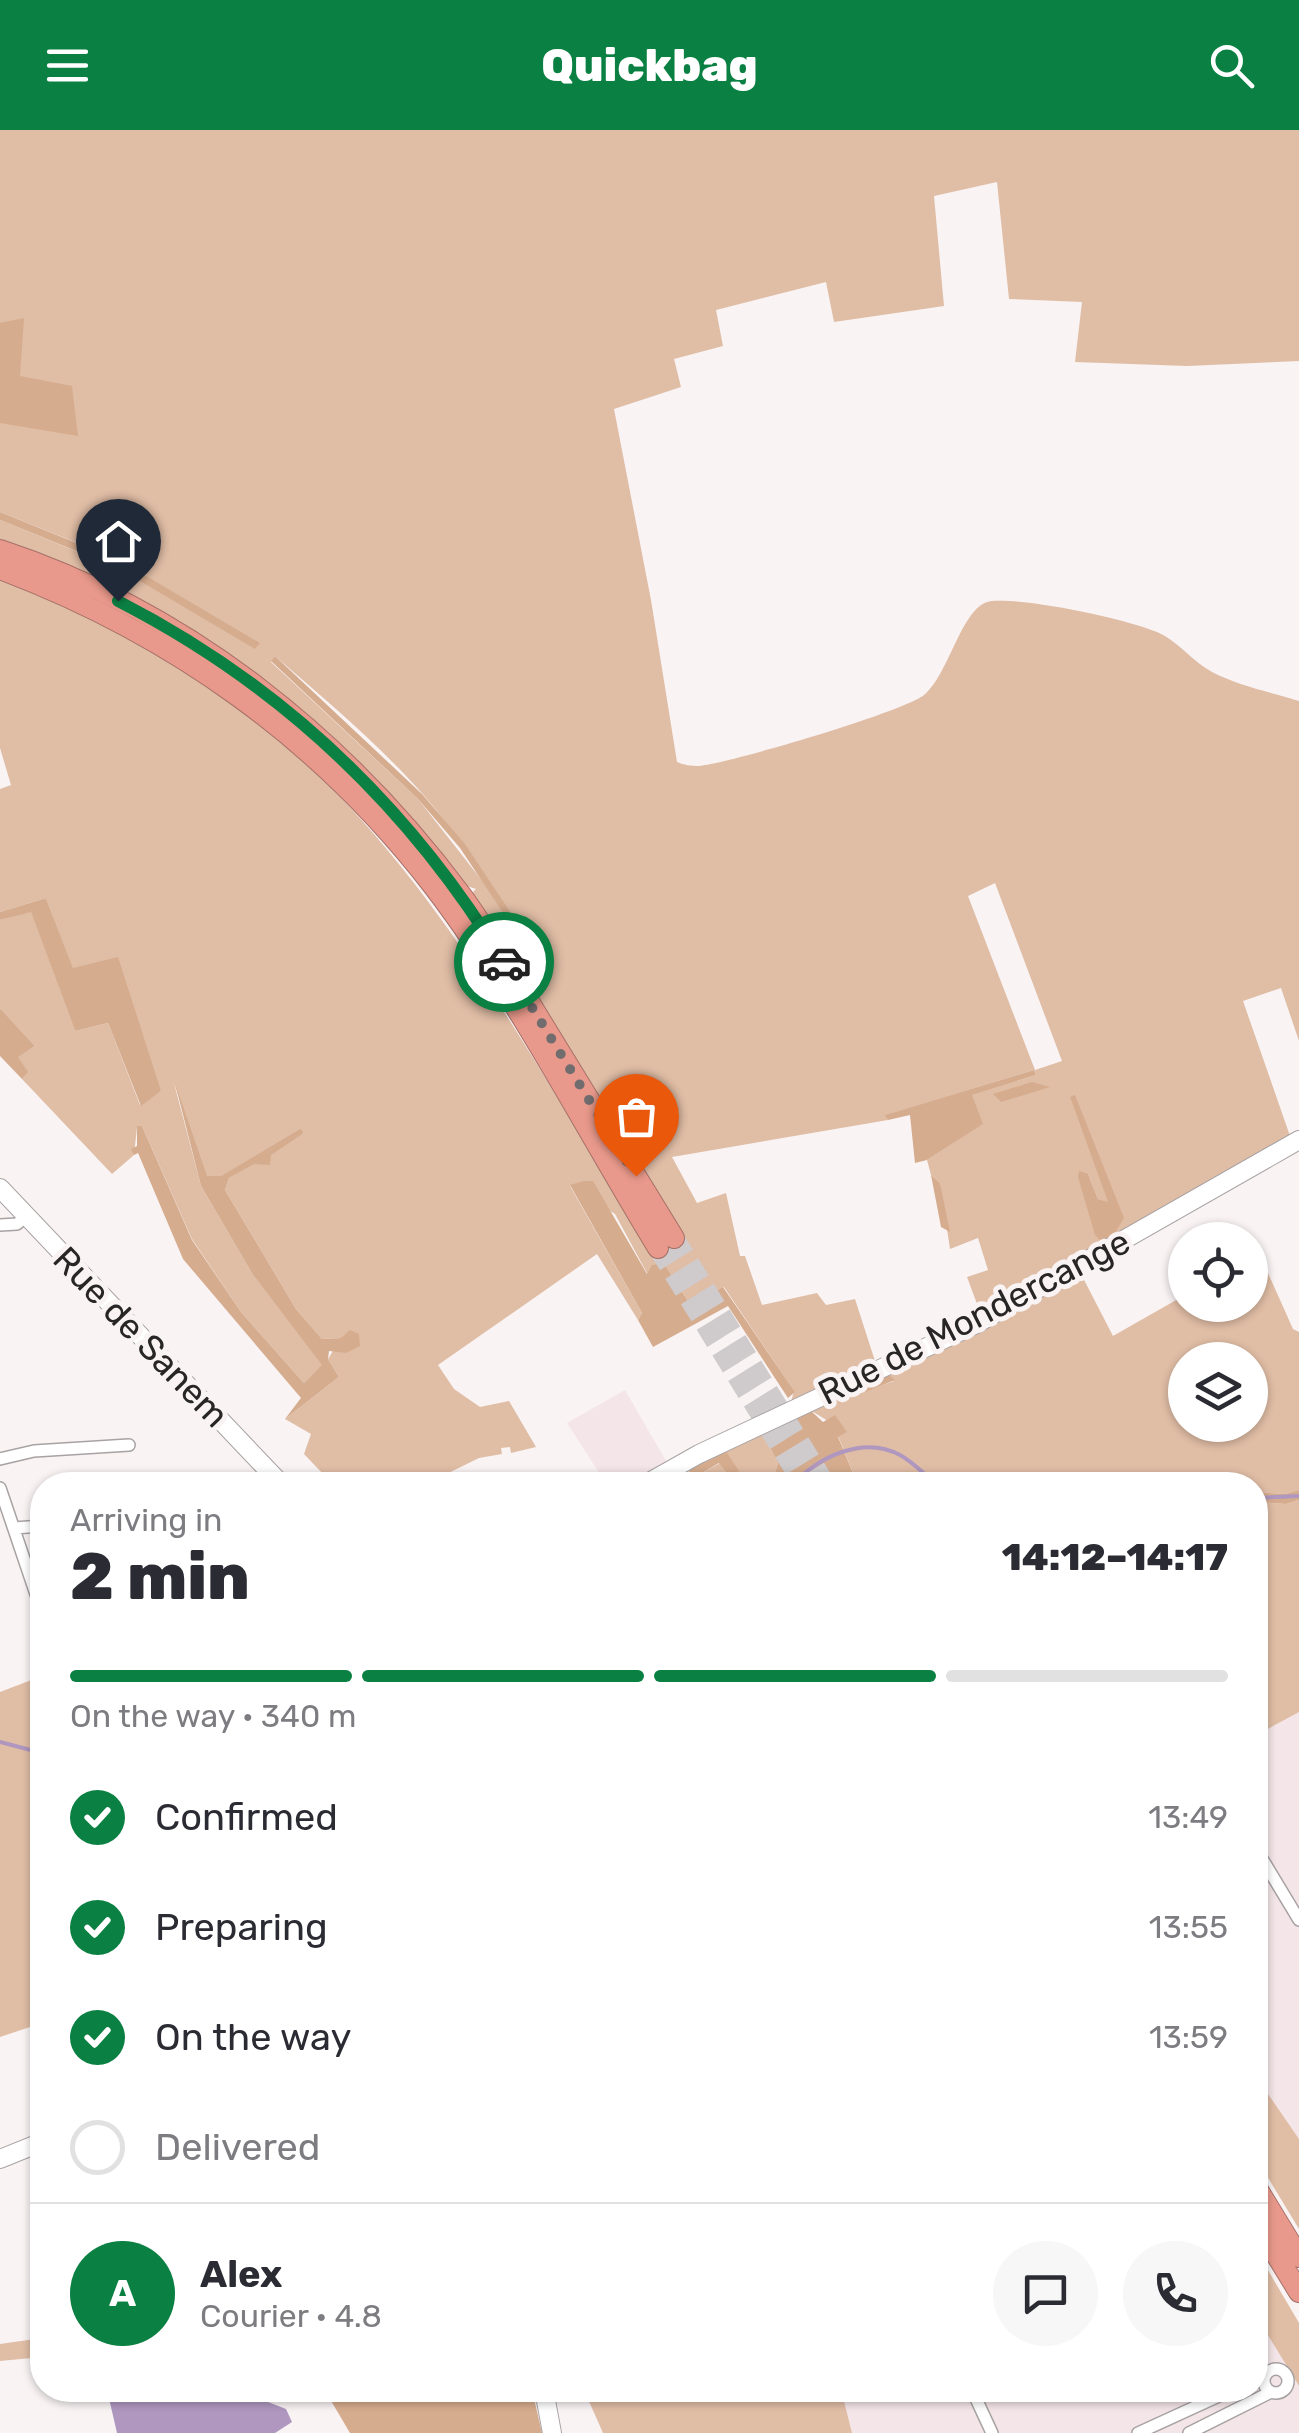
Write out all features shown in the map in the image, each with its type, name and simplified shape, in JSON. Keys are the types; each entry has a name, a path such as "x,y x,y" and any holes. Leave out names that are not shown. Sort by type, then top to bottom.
{"highway":[{"path":"0,550 98,591 207,652 288,709 362,776 422,844 483,926 666,1243 454,916 410,858 336,777 260,711 173,651 92,607 0,569"},
{"path":"1268,2206 1299,2257"},
{"path":"1268,2241 1299,2292"}],"main road":[{"name":"Rue de Mondercange","path":"667,1472 976,1324 1299,1140"},
{"name":"Rue de Sanem","path":"0,1188 270,1472"},
{"path":"0,2159 30,2147"},
{"path":"546,2402 552,2433"}],"street":[{"path":"0,1225 18,1224 26,1216"},
{"path":"0,1459 34,1451 130,1445"},
{"path":"0,1488 30,1576"},
{"path":"14,1528 30,1527"},
{"path":"1268,1869 1299,1920"},
{"path":"1268,2374 1276,2368 1287,2374 1286,2389 1268,2390"},
{"path":"978,2402 992,2433"},
{"path":"1138,2433 1206,2402"},
{"path":"1189,2433 1250,2402"}],"shaded area":[{"path":"0,130 1299,130 1299,361 1187,366 1075,362 1082,302 1009,299 997,182 934,196 944,306 834,322 826,282 716,310 723,346 674,359 681,387 614,409 677,762 699,766 744,756 910,703 933,685 972,614 992,601 1051,606 1142,627 1165,636 1222,677 1299,701 1299,1041 1281,988 1243,1001 1290,1136 1112,1238 1123,1218 1070,1096 1109,1203 1098,1199 1088,1174 1103,1243 980,1312 967,1277 988,1270 978,1238 950,1249 940,1183 931,1175 927,1160 982,1124 971,1095 1036,1075 1034,1070 886,1115 888,1120 672,1157 697,1203 726,1193 740,1256 745,1256 762,1305 817,1293 826,1305 855,1299 875,1361 791,1402 794,1391 724,1287 691,1306 664,1263 648,1275 615,1214 570,1186 642,1313 638,1320 597,1254 438,1365 454,1389 480,1407 509,1401 536,1447 511,1453 510,1447 501,1448 502,1454 479,1458 450,1472 321,1472 304,1454 311,1434 285,1419 339,1377 328,1359 341,1338 322,1339 296,1309 225,1190 229,1178 304,1133 301,1128 220,1177 206,1176 174,1083 201,1186 253,1275 323,1365 304,1383 241,1312 192,1239 142,1126 137,1127 134,1155 112,1174 22,1079 27,1072 17,1057 35,1046 0,1008 0,920 31,911 75,1031 108,1023 140,1105 161,1091 73,969 46,898 0,912 0,789 11,785 0,748 0,578 125,635 197,677 268,730 332,789 390,853 443,922 539,1068 630,1218 661,1199 472,893 476,889 467,886 371,774 318,723 200,634 136,597 70,566 0,540 0,520 117,568 259,643 125,564 113,545 95,550 0,512","holes":["275,656 364,734 445,821 487,887 418,799 271,662","995,883 1062,1061 1035,1070 968,896"]},
{"path":"24,318 20,376 72,386 78,436 0,423 0,323"},
{"path":"0,512 94,550 121,547 126,564 260,643 255,649 118,568 0,520"},
{"path":"275,656 422,794 465,844 532,945 527,949 460,848 418,799 271,661"},
{"path":"46,898 73,968 118,957 161,1091 141,1106 108,1023 75,1031 31,912 0,920 0,912"},
{"path":"0,1008 35,1046 18,1057 28,1072 22,1079 0,1056"},
{"path":"1034,1070 1036,1075 972,1095 983,1124 927,1160 915,1163 910,1115 888,1120 885,1115"},
{"path":"1032,1082 1050,1087 1001,1102 993,1094"},
{"path":"175,1083 207,1176 221,1176 301,1128 304,1133 271,1155 270,1165 254,1164 229,1178 225,1190 296,1309 322,1339 341,1338 350,1330 359,1334 360,1346 346,1353 329,1351 328,1359 339,1377 285,1419 301,1398 183,1259 138,1153 134,1155 131,1149 137,1146 137,1126 142,1126 192,1240 241,1312 304,1383 322,1365 253,1275 201,1186"},
{"path":"1075,1095 1124,1218 1112,1238 1103,1243 1095,1235 1079,1171 1088,1174 1098,1199 1108,1202 1070,1097"},
{"path":"931,1175 940,1183 950,1232 941,1227"},
{"path":"593,1181 647,1274 652,1265 664,1263 691,1306 723,1287 795,1392 788,1398 728,1306 653,1347 638,1320 642,1313 570,1185"},
{"path":"1268,1273 1293,1329 1299,1332 1299,1490 1268,1493 1268,1472 853,1472 838,1436 846,1432 810,1410 894,1381 889,1375 1081,1274 1113,1336 1168,1305 1168,1322 1268,1322"},
{"path":"889,1375 895,1380 840,1402 838,1397"},
{"path":"625,1390 666,1461 648,1472 599,1472 567,1423"},
{"path":"810,1410 823,1422 835,1415 847,1432 838,1437 853,1472 775,1472 778,1463 762,1432"},
{"path":"762,1432 778,1463 775,1472 731,1472 725,1450"},
{"path":"725,1450 739,1471 726,1472 719,1463 704,1472 689,1472 692,1466"},
{"path":"720,1463 728,1472 704,1472"},
{"path":"1299,1490 1299,1500 1268,1503 1268,1493"},
{"path":"1299,1500 1299,1712 1268,1729 1268,1503"},
{"path":"30,1681 30,2027 0,2037 0,1692"},
{"path":"1299,1712 1299,2139 1268,2094 1268,1729"},
{"path":"1268,2094 1299,2139 1299,2229 1268,2178"},
{"path":"1268,2270 1299,2323 1299,2386 1268,2335"},
{"path":"1268,2335 1299,2386 1299,2433 852,2433 844,2402 1268,2402"},
{"path":"30,2340 30,2358 0,2361 0,2344"},
{"path":"110,2402 268,2402 286,2409 292,2422 275,2433 117,2433"},
{"path":"332,2402 535,2402 542,2433 350,2433"},
{"path":"589,2402 844,2402 852,2433 603,2433"}],"waterway":[{"path":"807,1472 842,1452 871,1447 900,1455 922,1472"},
{"path":"1268,1497 1299,1496"},
{"path":"0,1742 30,1750"}],"tunnel":[{"path":"674,1238 818,1472"},
{"path":"658,1248 796,1472"}],"way so far":[{"path":"504,962 636,1176"}],"route":[{"path":"118,601 252,681 362,776 464,899 504,962"}]}
